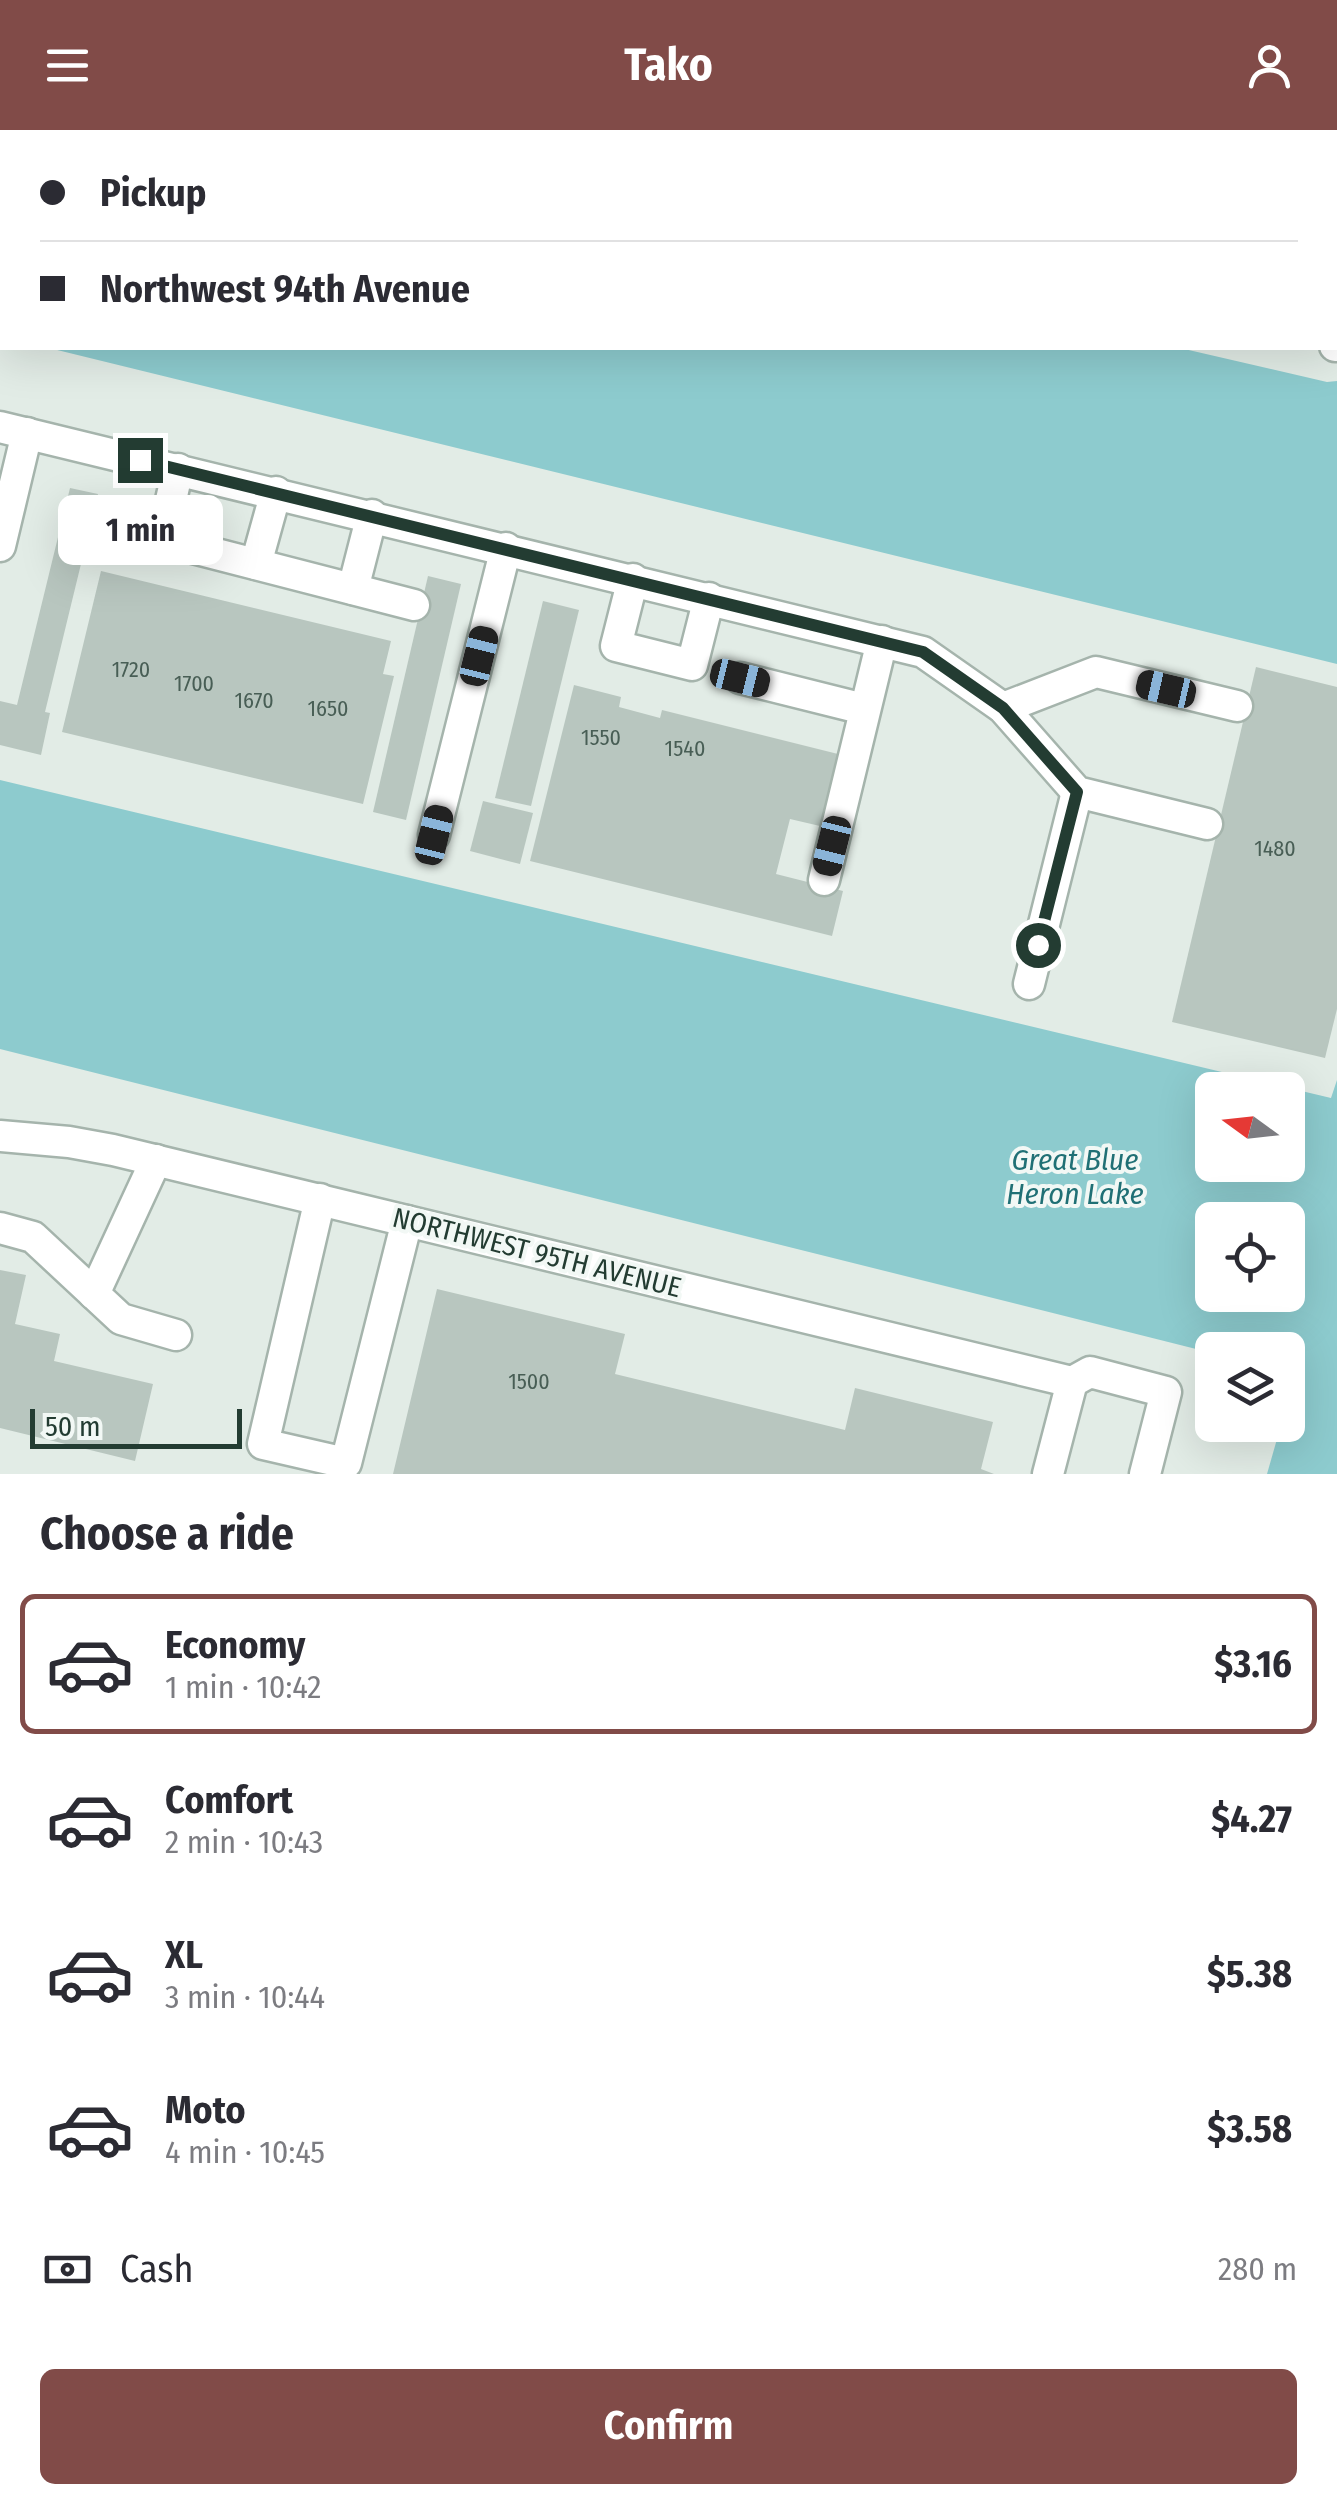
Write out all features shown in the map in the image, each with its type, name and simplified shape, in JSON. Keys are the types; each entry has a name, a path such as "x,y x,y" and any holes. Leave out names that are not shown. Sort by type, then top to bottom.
{"street":[{"path":"0,546 14,430 923,652 1003,708 1077,792 1207,824"},
{"path":"162,540 178,469"},
{"path":"256,564 276,492"},
{"path":"352,588 372,515"},
{"path":"104,526 414,605"},
{"path":"434,835 506,548"},
{"path":"633,580 616,646 692,665 709,598"},
{"path":"824,880 882,641"},
{"path":"1003,708 1096,672 1237,706"},
{"path":"740,678 864,709"},
{"path":"1029,984 1077,792"},
{"name":"NORTHWEST 95TH AVENUE","path":"0,1136 69,1142 156,1160 1072,1382 1090,1372 1166,1392 1144,1474"},
{"path":"94,1294 156,1160"},
{"path":"320,1199 262,1444 346,1463 408,1221"},
{"path":"0,1228 33,1237 121,1319 176,1335"},
{"path":"1048,1474 1072,1382"}],"water":[{"path":"57,350 1189,350 1327,382 1337,381 1337,664"},
{"name":"Great Blue Heron Lake","path":"0,780 1222,1072 1195,1072 1195,1182 1305,1182 1305,1092 1331,1098 1337,1080 1337,1474 1267,1474 1276,1442 1305,1442 1305,1332 1195,1332 1195,1349 0,1049"}],"building":[{"path":"70,488 98,494 45,712 50,713 41,755 0,745 0,701 17,705"},
{"path":"101,571 391,641 383,674 394,676 363,804 62,732"},
{"path":"428,576 461,584 406,820 373,812"},
{"path":"543,601 579,610 531,806 495,798"},
{"path":"1256,667 1337,687 1337,1009 1325,1058 1172,1022"},
{"path":"574,685 621,697 619,707 660,718 662,710 838,754 820,826 790,819 776,874 843,891 832,936 530,861"},
{"path":"483,801 533,813 520,864 470,851"},
{"path":"0,1270 26,1275 15,1324 60,1334 54,1361 153,1384 135,1461 0,1428"},
{"path":"437,1289 625,1334 615,1374 845,1430 855,1388 993,1422 981,1469 994,1474 393,1474"}],"route":[{"path":"140,460 923,652 1003,708 1077,792 1038,945"}]}
